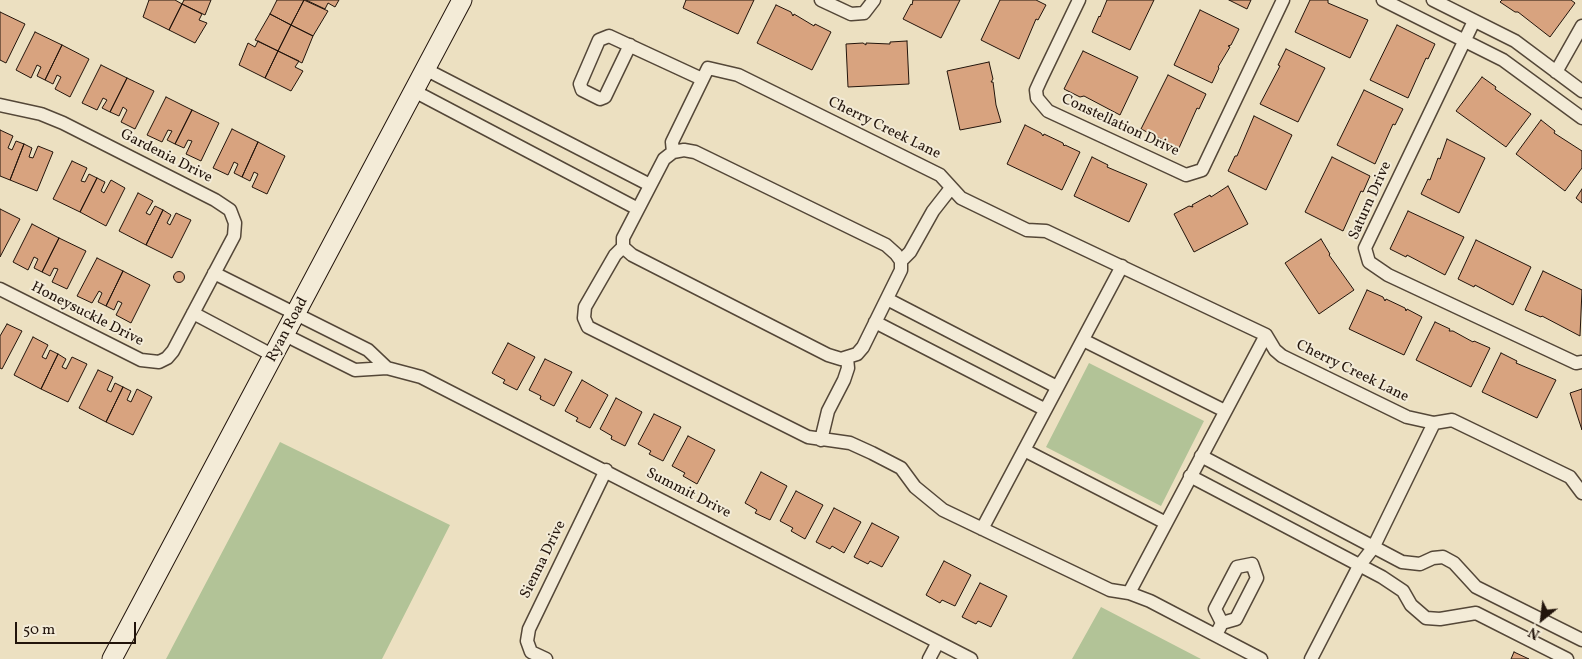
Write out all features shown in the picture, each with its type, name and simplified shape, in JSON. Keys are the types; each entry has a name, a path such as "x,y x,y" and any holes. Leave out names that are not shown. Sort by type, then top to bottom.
{"main road":[{"name":"Ryan Road","path":"112,659 414,91 459,1"}],"street":[{"path":"821,0 851,14 864,13 874,0"},
{"name":"Constellation Drive","path":"1079,0 1036,90 1037,98 1048,111 1186,175 1202,170 1283,0"},
{"path":"1383,0 1503,60 1582,118"},
{"path":"1433,0 1515,41 1582,91"},
{"name":"Saturn Drive","path":"1474,21 1365,248 1368,262 1388,275 1576,363 1582,362"},
{"path":"1556,72 1582,26"},
{"path":"630,45 605,97 600,99 582,90 580,84 599,40 609,36 630,45 702,79 672,142 673,152"},
{"name":"Cherry Creek Lane","path":"702,79 708,68 738,75 940,175 961,198 1027,230 1046,230 1266,335 1275,350 1282,356 1407,417 1434,423 1452,420 1570,477 1582,494"},
{"path":"425,69 650,185"},
{"path":"414,91 638,209"},
{"name":"Gardenia Drive","path":"0,105 41,114 63,123 224,205 234,216 235,229 204,293"},
{"path":"684,150 695,152 886,245 901,261 901,270 863,347 857,354 841,360 828,355 632,255 624,247 623,238 650,185 664,159 673,152 684,150"},
{"path":"901,261 910,252 933,211 951,188"},
{"path":"624,247 615,255 584,307 584,318 588,327 808,437 850,443 901,468 915,487 943,510 1110,590 1129,593 1150,601 1261,659"},
{"path":"982,529 1044,409 1122,266"},
{"path":"214,273 368,350 387,368"},
{"name":"Honeysuckle Drive","path":"0,289 150,363 167,358 204,293"},
{"path":"887,299 1057,387"},
{"path":"193,313 274,356"},
{"path":"876,322 1044,409"},
{"name":"Summit Drive","path":"285,335 355,370 387,368 421,376 970,659"},
{"path":"1129,593 1266,335"},
{"path":"1083,340 1225,411"},
{"path":"821,440 828,410 844,380 848,368 847,358"},
{"path":"1311,659 1359,566 1373,548 1434,423"},
{"path":"1024,450 1166,523"},
{"path":"1201,456 1402,562 1420,564 1433,558 1443,558 1454,563 1476,587 1582,640"},
{"name":"Sienna Drive","path":"546,659 531,652 527,641 529,629 606,470"},
{"path":"1190,476 1403,591 1411,605 1426,618 1440,619 1476,613 1567,659"},
{"path":"1278,522 1288,503"},
{"path":"1216,635 1222,623"},
{"path":"929,659 938,642"}],"green space":[{"path":"1089,363 1204,421 1161,506 1046,447"},
{"path":"280,442 450,525 382,659 166,659"},
{"path":"1101,607 1201,659 1072,659"}],"building":[{"path":"149,0 175,0 182,4 169,30 143,17"},
{"path":"184,0 211,0 205,15 182,4"},
{"path":"277,0 304,0 291,25 270,14"},
{"path":"304,0 328,11 313,36 291,25"},
{"path":"306,0 339,0 335,7 328,3 325,9"},
{"path":"686,0 754,0 738,34 683,8"},
{"path":"913,0 960,0 941,38 903,19"},
{"path":"1000,0 1036,0 1046,5 1038,20 1036,19 1019,59 981,40"},
{"path":"1107,0 1154,0 1130,50 1092,32"},
{"path":"1229,0 1251,0 1247,9"},
{"path":"1310,0 1328,0 1328,3 1368,20 1350,58 1295,32"},
{"path":"1502,0 1571,0 1575,3 1550,37 1518,12 1500,2"},
{"path":"182,4 202,14 199,20 207,23 195,43 169,30"},
{"path":"776,5 791,12 793,16 794,14 814,26 815,24 831,32 812,70 757,43"},
{"path":"1200,10 1239,29 1231,45 1228,46 1230,47 1218,67 1212,83 1174,65"},
{"path":"0,12 25,24 6,63 0,60"},
{"path":"270,14 291,25 278,51 255,40"},
{"path":"291,25 313,36 302,63 278,51"},
{"path":"1397,25 1435,44 1428,59 1426,58 1408,98 1370,80"},
{"path":"35,32 62,45 45,80 37,76 41,67 37,65 31,78 16,70"},
{"path":"258,41 278,51 265,78 239,65 248,43 255,47"},
{"path":"907,41 909,84 848,87 846,44 890,44 890,42"},
{"path":"62,45 89,59 70,97 55,89 61,77 57,75 53,84 45,80"},
{"path":"1286,49 1325,68 1298,122 1260,104 1280,66 1278,65"},
{"path":"278,51 299,61 295,67 303,71 291,91 265,78"},
{"path":"1083,51 1138,77 1120,115 1084,96 1080,97 1064,89"},
{"path":"989,62 993,79 991,82 993,82 996,105 1001,122 960,130 947,71"},
{"path":"101,65 127,78 110,112 102,108 107,100 103,98 97,110 82,103"},
{"path":"1168,75 1206,94 1199,109 1197,108 1179,148 1141,129"},
{"path":"1482,77 1496,87 1495,89 1531,114 1506,147 1456,111"},
{"path":"127,78 154,91 135,129 121,122 127,110 123,107 119,116 110,112"},
{"path":"1364,90 1403,109 1395,125 1393,124 1375,164 1337,145"},
{"path":"166,97 192,110 175,144 167,140 172,131 168,130 162,142 147,135"},
{"path":"192,110 219,123 201,161 186,154 192,141 188,140 184,148 175,144"},
{"path":"1254,116 1292,135 1266,190 1228,171 1235,156 1237,156"},
{"path":"1541,120 1555,131 1554,133 1582,151 1582,168 1565,191 1516,154"},
{"path":"1025,125 1041,133 1043,136 1044,134 1063,143 1064,146 1080,152 1062,190 1007,164"},
{"path":"232,129 258,142 242,177 234,173 238,164 234,162 228,175 213,168"},
{"path":"0,130 13,136 8,148 12,150 16,141 24,144 10,180 0,176"},
{"path":"1447,139 1485,158 1459,213 1421,194 1428,179 1430,180 1438,158 1440,159"},
{"path":"258,142 285,156 267,194 252,187 258,174 254,172 250,181 242,177"},
{"path":"24,144 32,148 29,157 33,158 38,146 53,152 37,191 10,180"},
{"path":"1092,157 1108,165 1107,167 1147,184 1129,222 1074,196"},
{"path":"1332,157 1370,176 1343,231 1305,212"},
{"path":"72,161 87,168 81,181 85,182 89,174 97,178 80,212 53,199"},
{"path":"97,178 105,182 101,191 104,193 111,180 125,188 106,226 80,212"},
{"path":"1228,186 1248,224 1194,252 1174,214 1189,206 1193,207 1192,205 1210,195 1211,197"},
{"path":"1582,189 1582,203 1576,198"},
{"path":"138,193 153,201 146,213 150,215 155,206 163,210 146,245 119,231"},
{"path":"0,209 20,219 0,257"},
{"path":"163,210 171,215 167,223 170,225 176,213 191,220 172,258 146,245"},
{"path":"1408,211 1464,237 1445,275 1407,255 1406,257 1390,249"},
{"path":"32,224 59,238 42,272 34,268 38,259 34,257 28,270 13,262"},
{"path":"59,238 86,251 67,289 52,282 58,269 54,268 50,276 42,272"},
{"path":"1321,239 1329,255 1354,290 1319,314 1285,263"},
{"path":"1476,240 1531,267 1513,305 1475,285 1474,287 1458,279"},
{"path":"97,258 123,271 106,306 98,302 102,293 99,291 92,303 77,296"},
{"path":"123,271 150,285 131,323 116,315 122,303 118,301 114,310 106,306"},
{"path":"1543,271 1582,290 1580,336 1542,316 1525,310"},
{"path":"177,272 181,272 184,277 183,281 177,282 174,279 174,275"},
{"path":"1367,290 1383,297 1385,301 1386,299 1405,308 1406,311 1407,309 1422,317 1404,355 1349,329"},
{"path":"1435,322 1450,329 1449,331 1453,331 1473,342 1490,348 1471,387 1416,360"},
{"path":"7,324 22,331 2,369 0,368 0,336"},
{"path":"33,337 48,345 42,357 46,359 50,350 58,354 41,389 14,375"},
{"path":"508,343 535,357 517,390 503,383 505,380 492,373"},
{"path":"1501,353 1517,361 1516,363 1556,380 1537,418 1482,392"},
{"path":"58,354 66,359 62,367 66,369 72,357 87,364 68,402 41,389"},
{"path":"545,359 572,372 554,406 540,399 541,396 529,390"},
{"path":"98,370 113,377 107,390 111,392 115,383 123,387 106,422 79,408"},
{"path":"582,380 608,395 590,428 576,421 578,418 565,411"},
{"path":"123,387 131,391 127,400 131,402 137,389 152,397 133,435 106,422"},
{"path":"1582,389 1582,430 1570,393"},
{"path":"616,398 642,412 625,446 611,439 612,436 600,429"},
{"path":"654,414 681,427 663,461 649,454 651,451 638,444"},
{"path":"688,436 715,450 697,484 683,476 685,473 672,466"},
{"path":"761,472 787,486 770,520 755,513 757,510 745,503"},
{"path":"796,491 823,505 805,539 791,531 793,528 780,521"},
{"path":"834,508 861,522 844,553 832,546 830,549 816,542"},
{"path":"872,523 899,537 882,567 870,561 868,564 854,557"},
{"path":"944,561 971,575 955,606 942,600 940,603 926,595"},
{"path":"980,583 1007,596 991,627 978,621 976,624 962,617"},
{"path":"1514,652 1529,659 1511,659"}]}
